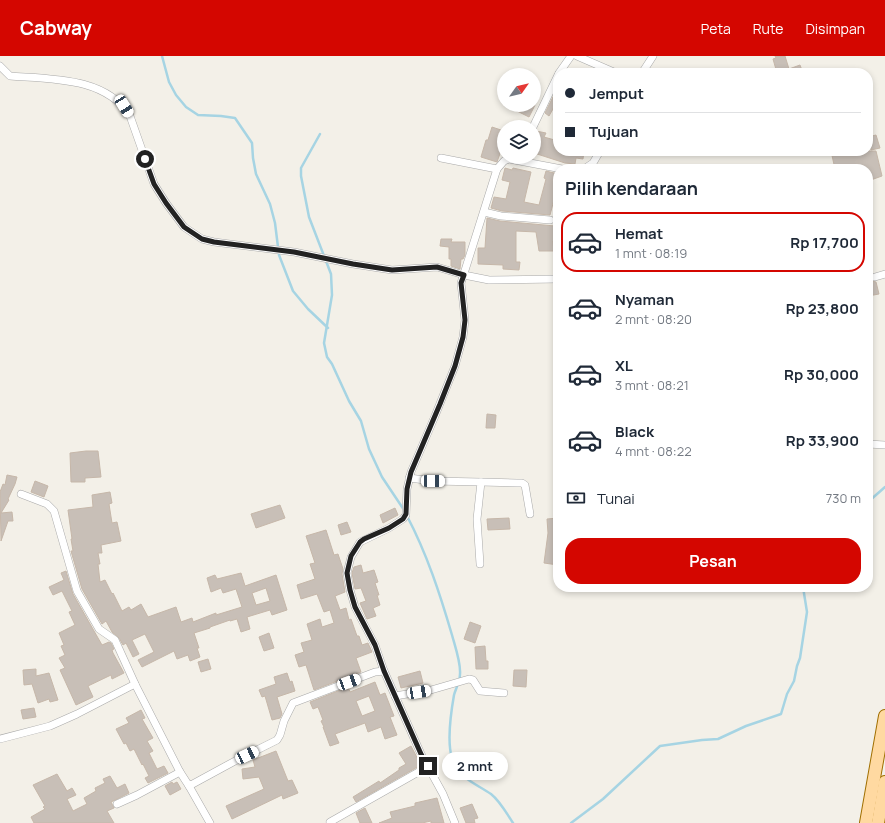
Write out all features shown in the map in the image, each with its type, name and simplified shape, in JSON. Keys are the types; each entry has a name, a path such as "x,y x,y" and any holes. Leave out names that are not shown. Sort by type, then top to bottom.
{"main road":[{"path":"866,823 885,716"},
{"path":"878,823 885,782"}],"street":[{"path":"563,68 571,56"},
{"path":"577,56 605,68"},
{"path":"645,68 653,56"},
{"path":"0,66 10,76 59,79 82,83 104,92 124,106 130,116 154,184 184,227 202,239 214,242 294,252 392,270 437,267 464,275 489,280 553,279"},
{"path":"536,120 553,86"},
{"path":"441,158 497,169"},
{"path":"455,823 443,794 421,754 384,671 375,645 355,607 347,573 351,556 360,542 389,528 405,517 407,510 409,478 452,373 463,337 465,320 461,283 497,169 501,164"},
{"path":"540,164 553,167"},
{"path":"484,212 501,216 550,220"},
{"path":"875,277 885,274"},
{"path":"873,445 885,446"},
{"path":"409,478 433,481 522,483 525,486 530,514"},
{"path":"480,564 477,519 481,482"},
{"path":"21,494 47,504 54,512 75,586 80,597 99,629 115,640 135,684 180,772 210,823"},
{"path":"189,786 277,740 293,703 375,672 384,671"},
{"path":"395,696 431,690 469,679 473,680 480,690 504,693"},
{"path":"0,739 50,726 77,714 135,684"},
{"path":"330,822 428,766"},
{"path":"117,804 180,772"}],"building":[{"path":"775,56 785,56 789,68 776,68 773,59 776,58"},
{"path":"800,65 801,68 792,68"},
{"path":"553,97 553,109 549,116 545,113"},
{"path":"519,112 532,112 529,117"},
{"path":"492,127 497,129 497,162 481,157 486,140 488,140"},
{"path":"541,132 546,133 544,137 553,140 553,156 583,156 583,159 576,158 575,164 565,163 541,155"},
{"path":"876,135 880,148 873,150 873,136"},
{"path":"873,151 876,151 882,176 873,179 873,164 834,164 832,156 873,156"},
{"path":"505,168 512,170 513,168 531,172 524,202 539,205 546,179 544,178 546,171 553,173 553,204 550,215 502,211 491,208 494,197 506,199 510,182 502,180"},
{"path":"487,218 500,221 553,226 553,251 539,251 536,232 516,231 516,262 520,262 519,270 503,269 503,265 478,264 478,248 485,248"},
{"path":"441,239 452,239 451,242 465,242 465,255 463,259 461,259 460,269 451,266 451,259 449,259 449,247 440,246"},
{"path":"873,281 876,282 879,294 873,295"},
{"path":"487,414 496,415 495,428 486,428"},
{"path":"98,451 101,477 85,478 85,482 71,482 70,453"},
{"path":"7,475 17,477 8,499 9,500 1,513 12,512 13,521 8,521 1,541 0,492 3,484 5,485"},
{"path":"35,481 48,486 44,497 31,492"},
{"path":"110,492 112,503 109,504 112,523 117,522 121,541 101,545 102,553 98,553 100,564 98,564 100,582 105,580 122,611 129,607 131,610 141,604 148,617 176,607 181,622 192,618 193,622 216,613 216,615 242,607 236,589 223,593 221,588 211,592 207,578 215,575 217,579 241,573 245,586 276,575 287,610 272,615 270,610 247,617 250,629 241,632 237,619 230,620 194,633 199,648 197,648 200,657 190,661 188,655 177,659 174,651 142,667 138,660 154,652 145,634 132,640 139,654 133,657 126,643 123,645 119,638 112,632 106,621 102,624 82,589 71,551 73,551 68,510 93,507 92,495","holes":["266,588 270,601 256,605 252,593"]},
{"path":"280,505 285,518 256,528 251,514"},
{"path":"395,508 398,515 383,523 380,515"},
{"path":"509,518 510,529 488,530 487,519"},
{"path":"553,518 553,564 544,563 548,533 547,519"},
{"path":"347,522 351,532 341,535 338,525"},
{"path":"326,530 334,555 338,554 343,569 342,574 345,592 335,596 340,610 346,608 349,620 351,619 362,645 368,643 372,652 356,658 361,672 314,690 306,665 299,667 295,655 304,652 301,643 312,640 307,624 320,619 322,627 334,623 330,610 324,612 317,594 301,599 297,585 315,579 310,564 315,563 306,536"},
{"path":"361,565 363,573 374,570 378,582 375,583 379,595 377,595 380,605 373,608 376,616 367,619 360,603 366,601 361,588 355,589 352,573 354,567"},
{"path":"66,571 73,594 102,645 109,642 111,643 114,649 112,650 113,653 124,673 112,679 111,675 88,686 93,697 76,705 60,670 65,668 59,658 65,655 61,646 64,645 59,633 75,625 69,612 72,611 62,591 53,595 49,587 64,580 61,573"},
{"path":"470,622 481,626 475,643 464,639"},
{"path":"269,633 274,648 264,651 259,637"},
{"path":"485,646 488,669 476,669 475,647"},
{"path":"208,659 211,669 201,672 198,662"},
{"path":"36,669 36,676 49,673 58,700 50,702 49,699 38,703 32,684 24,685 23,670"},
{"path":"514,670 527,670 526,687 513,686"},
{"path":"420,671 423,683 401,688 398,677"},
{"path":"287,673 290,682 292,681 295,691 277,697 282,714 280,718 272,720 265,696 262,697 259,690 276,684 274,677"},
{"path":"375,682 380,695 385,693 394,716 390,717 397,735 385,739 381,727 368,732 365,723 335,734 339,743 330,746 321,721 323,720 318,707 313,709 310,702 348,687 350,692","holes":["369,696 375,711 362,716 356,701"]},
{"path":"34,708 36,717 23,719 21,710"},
{"path":"141,710 145,718 142,719 153,738 147,741 153,751 149,753 157,769 164,766 168,773 148,783 145,778 149,776 143,764 142,765 134,749 130,751 126,743 124,744 116,729 129,723 126,718"},
{"path":"411,746 421,765 356,802 353,797 379,781 380,783 406,764 399,753"},
{"path":"276,751 288,781 292,780 298,793 283,799 282,795 232,819 226,806 264,789 259,777 243,779 242,769 255,767 253,760"},
{"path":"57,774 67,791 72,788 76,795 67,799 73,811 87,804 84,798 96,791 95,788 105,783 103,779 110,776 117,788 125,784 129,793 111,802 114,808 107,811 114,823 34,823 31,817 45,809 43,807 45,806 33,785"},
{"path":"172,782 173,784 177,782 181,789 170,795 165,786"},
{"path":"437,798 444,823 431,823 431,821 422,823 379,823 392,818 390,812 415,806 415,803"},
{"path":"472,804 478,818 474,819 475,823 466,823 460,808"},
{"path":"365,808 372,823 360,823 356,813"}],"waterway":[{"path":"162,56 169,82 176,95 186,107 198,115 235,118 252,143 256,174 270,204 275,223 279,255 293,291 308,309 328,328"},
{"path":"320,134 301,168 301,176 309,217 331,274 332,295 324,343 327,357 332,364 349,401 361,421 369,449 382,477 404,510"},
{"path":"873,498 885,487"},
{"path":"407,516 421,545 438,589 459,660 460,677 454,695 450,727 452,758 463,776 491,794 513,823"},
{"path":"571,823 603,799 660,746 718,739 746,726 781,714 787,694 794,681 800,658 807,612 804,592"}],"route":[{"path":"145,159 154,184 166,203 184,227 202,239 214,242 294,252 392,270 437,267 464,275 461,283 464,298 465,320 463,337 455,366 409,478 407,489 407,510 405,517 389,528 360,542 356,546 351,556 347,573 355,607 375,645 384,671 421,754 428,766"}]}
